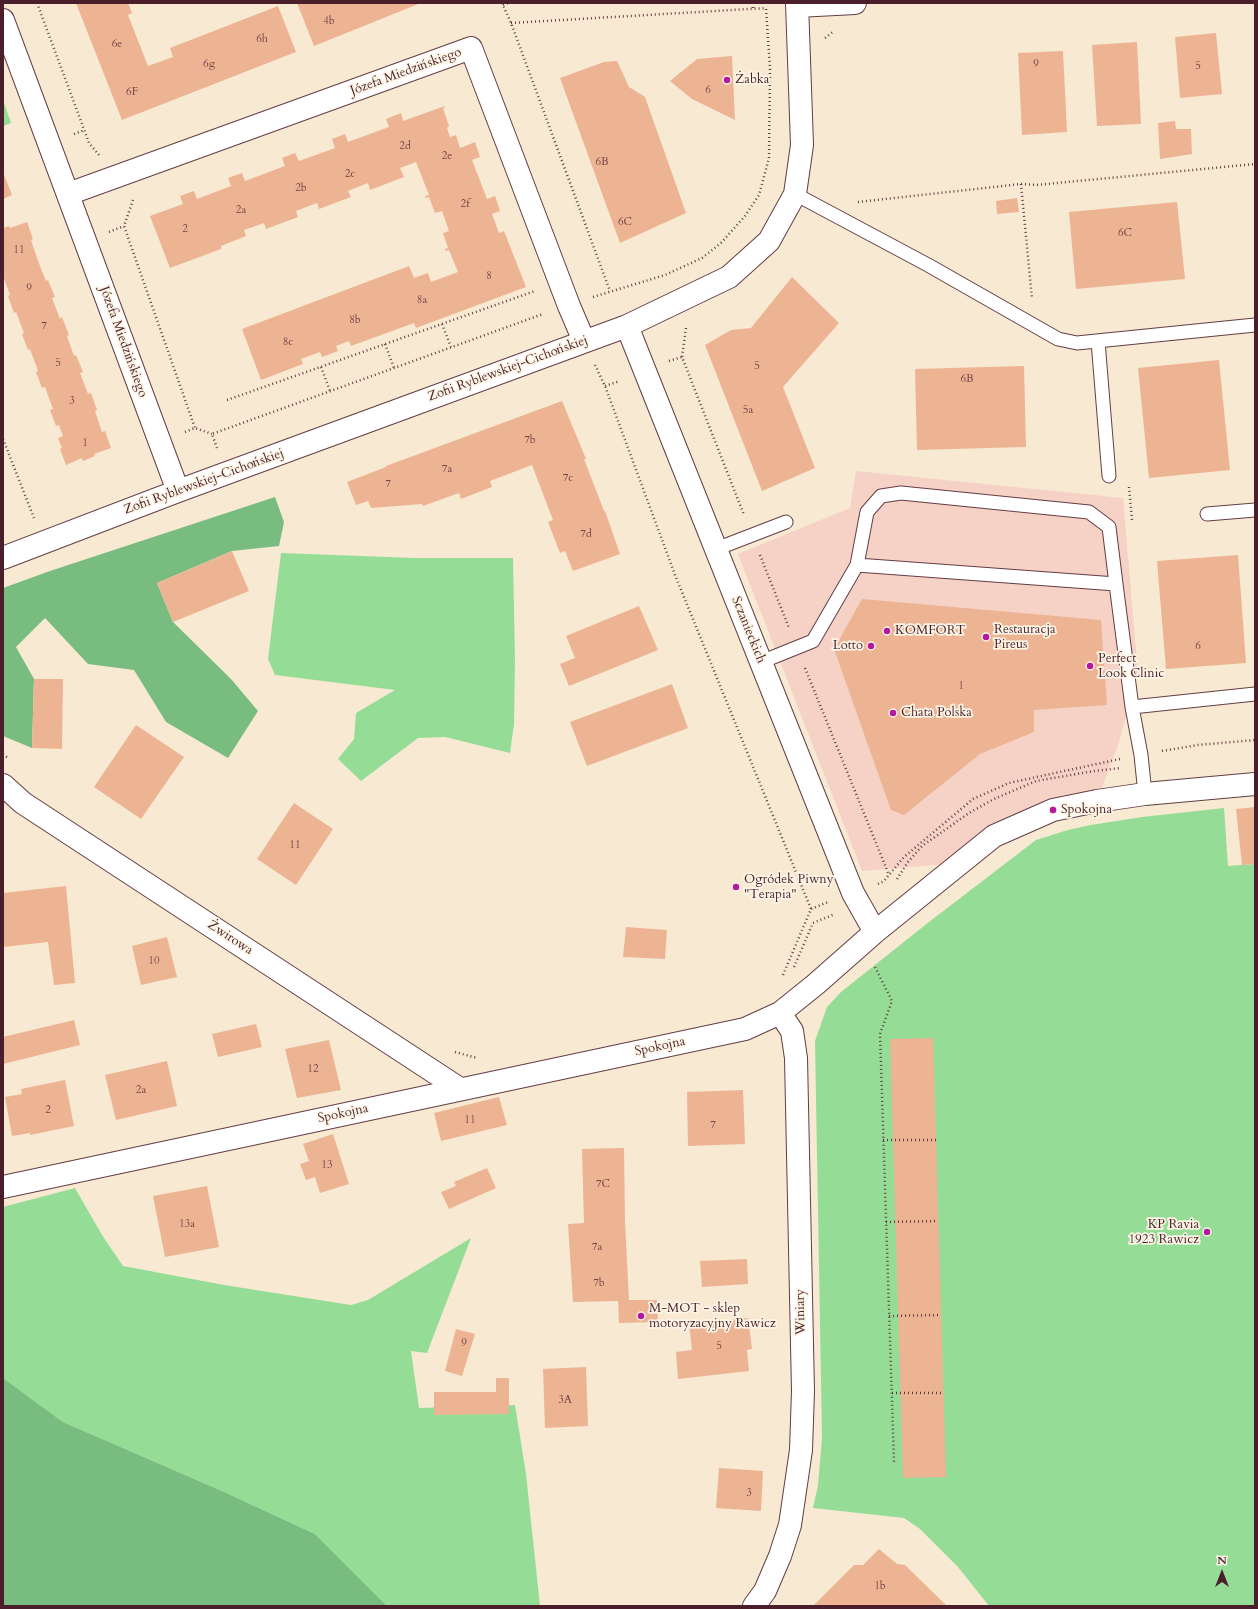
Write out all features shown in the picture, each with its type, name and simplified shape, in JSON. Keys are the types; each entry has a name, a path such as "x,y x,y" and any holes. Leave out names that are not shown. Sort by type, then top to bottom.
{"street":[{"path":"797,5 855,3"},
{"name":"Zofii Ryblewskiej-Cichońskiej","path":"3,558 226,473 627,326 729,277 769,241 795,194 802,145 797,5"},
{"name":"Józefa Miedzińskiego","path":"3,20 178,491"},
{"name":"Józefa Miedzińskiego","path":"68,194 471,48 584,341"},
{"name":"Sczanieckich","path":"627,326 852,893 875,932"},
{"name":"Spokojna","path":"3,1187 745,1029 780,1013 816,984 875,932 994,836 1053,810 1097,801 1145,794 1255,784"},
{"name":"Żwirowa","path":"3,785 29,808 460,1089"},
{"name":"Winiary","path":"754,1606 765,1591 780,1556 790,1525 801,1450 803,1391 796,1058 792,1031 780,1013"}],"lane":[{"path":"795,194 928,264 1058,339 1077,343 1255,326"},
{"path":"1098,341 1109,476"},
{"path":"761,662 813,641 857,565 867,512 881,496 901,493 1089,512 1109,527 1132,707 1141,755 1145,794"},
{"path":"1206,514 1255,510"},
{"path":"716,549 786,522"},
{"path":"857,565 1116,584"},
{"path":"1132,707 1255,694"}],"path":[{"path":"37,3 90,143 99,156 116,158 122,174 132,201 124,226 195,428"},
{"path":"508,3 503,4 610,291 666,276 702,258 721,243 745,216 759,195 769,158 770,69 766,8"},
{"path":"753,3 753,9"},
{"path":"511,23 753,9 797,5"},
{"path":"832,214 859,201 1021,184 1036,185 1255,164"},
{"path":"1021,184 1034,324"},
{"path":"132,201 139,198"},
{"path":"227,400 536,290"},
{"path":"676,302 686,325 682,356 796,648 889,875"},
{"path":"226,473 212,434 570,306"},
{"path":"442,324 452,347"},
{"path":"584,341 605,386 675,575 811,909 782,978"},
{"path":"385,344 394,368"},
{"path":"321,367 330,391"},
{"path":"3,439 43,542"},
{"path":"3,754 9,759"},
{"path":"811,909 852,893"},
{"path":"855,949 874,966 892,1001 880,1034 894,1462"},
{"path":"451,1050 484,1059"},
{"path":"883,1140 936,1140"},
{"path":"886,1222 938,1221"},
{"path":"889,1316 941,1315"},
{"path":"892,1394 944,1393"}],"shaded area":[{"path":"856,471 1123,498 1138,673 1119,742 1097,801 1053,810 959,864 862,871 738,554 850,508"}],"green space":[{"path":"3,100 11,123 3,126"},
{"path":"275,497 284,522 279,546 232,551 157,583 173,622 231,679 258,711 228,758 166,722 134,670 88,664 45,618 16,647 34,679 32,748 3,736 3,588 50,571"},
{"path":"281,553 415,558 513,558 515,661 514,724 510,753 445,737 418,738 361,781 338,759 354,739 356,713 395,690 275,675 268,659"},
{"path":"1224,808 1228,866 1255,864 1255,1606 989,1606 958,1567 920,1529 904,1518 813,1508 818,1485 822,1438 815,1041 827,1007 841,992 1036,840 1068,830 1091,825 1142,817"},
{"path":"75,1188 102,1235 123,1266 224,1285 351,1305 368,1300 471,1238 427,1353 411,1351 419,1408 515,1405 526,1474 540,1606 387,1606 315,1534 222,1491 63,1422 3,1378 3,1207"},
{"path":"3,1378 63,1422 222,1491 315,1534 387,1606 3,1606"}],"building":[{"path":"76,3 128,3 132,13 128,15 148,66 173,57 170,48 278,6 296,52 122,120"},
{"path":"297,3 421,3 314,46"},
{"path":"1216,33 1222,94 1180,98 1175,37"},
{"path":"1137,42 1141,124 1097,126 1092,45"},
{"path":"1063,51 1067,132 1022,135 1018,53"},
{"path":"732,56 735,120 692,99 670,81 697,59"},
{"path":"617,61 629,87 645,97 686,213 620,243 560,78 604,62"},
{"path":"445,106 443,108 449,126 447,128 450,137 456,135 460,148 475,142 480,157 472,160 487,199 495,196 500,211 492,214 499,233 504,231 526,287 416,328 414,323 351,346 349,341 336,346 338,351 322,357 320,352 301,359 303,364 261,380 242,329 409,266 414,278 428,273 431,282 458,272 449,250 445,251 445,249 448,248 443,233 449,231 442,211 435,213 429,197 426,198 425,196 429,195 416,162 400,168 404,177 370,190 368,183 348,191 351,197 319,209 317,203 296,211 298,217 266,229 264,223 244,230 246,236 221,246 221,249 170,268 150,216 183,204 180,196 194,191 197,199 231,186 228,178 242,173 245,181 285,166 282,158 295,153 299,161 335,148 332,139 345,134 348,142 389,127 386,119 401,113 403,121"},
{"path":"1175,121 1176,129 1191,129 1192,154 1160,159 1158,123"},
{"path":"3,172 12,195 3,199"},
{"path":"1017,198 1019,212 997,214 996,201"},
{"path":"1177,202 1185,279 1076,289 1069,212"},
{"path":"27,222 38,261 46,281 48,280 55,297 52,298 60,319 62,317 69,335 67,336 74,356 76,355 83,372 80,373 88,394 91,393 102,432 105,431 111,448 94,454 95,456 83,461 82,458 66,465 60,449 62,448 58,438 63,436 59,425 56,426 50,410 53,409 45,387 42,388 30,349 28,350 22,334 24,333 16,312 14,313 8,296 10,295 3,276 3,228 9,226 10,228"},
{"path":"792,277 839,323 783,387 815,468 762,491 705,345 731,330 751,328"},
{"path":"1219,360 1230,470 1149,478 1138,368"},
{"path":"1024,366 1026,447 917,450 915,369"},
{"path":"562,401 586,459 584,459 605,511 620,554 573,571 565,551 560,553 548,522 553,520 532,465 490,481 492,487 461,499 459,493 423,506 422,504 371,508 368,501 356,505 347,482 386,466"},
{"path":"232,551 249,591 173,622 157,583"},
{"path":"1238,555 1246,663 1166,669 1157,561"},
{"path":"862,599 1101,620 1107,705 1034,710 1034,732 980,754 904,815 891,810 834,649"},
{"path":"639,606 658,650 569,686 560,664 575,658 566,636"},
{"path":"34,679 63,679 62,749 32,748"},
{"path":"672,684 688,728 587,766 570,722"},
{"path":"136,725 184,757 141,819 94,787"},
{"path":"294,803 333,829 296,885 257,859"},
{"path":"1255,807 1255,864 1242,865 1236,809"},
{"path":"66,886 75,983 54,985 48,942 3,947 3,893"},
{"path":"626,927 667,930 665,959 623,957"},
{"path":"167,937 177,977 141,985 132,946"},
{"path":"74,1020 80,1045 3,1064 3,1037"},
{"path":"256,1024 262,1047 218,1057 212,1034"},
{"path":"933,1038 946,1477 903,1478 890,1039"},
{"path":"329,1040 341,1090 297,1098 285,1049"},
{"path":"167,1061 177,1106 116,1120 105,1075"},
{"path":"65,1080 74,1126 30,1135 30,1133 12,1136 5,1097 22,1094 21,1089"},
{"path":"743,1090 745,1144 688,1146 687,1092"},
{"path":"499,1097 507,1125 441,1141 434,1113"},
{"path":"333,1134 349,1184 320,1193 315,1177 306,1180 300,1164 309,1161 303,1144"},
{"path":"624,1148 625,1221 629,1300 657,1300 658,1322 619,1323 618,1301 573,1302 568,1224 584,1223 582,1149"},
{"path":"487,1168 496,1188 449,1209 441,1192 456,1186 454,1182"},
{"path":"207,1186 219,1247 165,1257 153,1196"},
{"path":"747,1259 748,1284 702,1287 700,1261"},
{"path":"748,1318 752,1349 747,1350 749,1371 678,1379 676,1352 692,1350 689,1324"},
{"path":"456,1329 475,1334 462,1376 445,1371"},
{"path":"586,1367 588,1426 545,1428 543,1369"},
{"path":"496,1378 509,1378 509,1414 434,1415 434,1392 496,1392"},
{"path":"719,1468 763,1471 761,1511 716,1508"},
{"path":"879,1549 897,1564 905,1565 947,1606 813,1606 854,1565 863,1565"}],"place":[{"name":"Żabka","path":"727,80"},
{"name":"KOMFORT","path":"887,631"},
{"name":"Restauracja Pireus","path":"986,637"},
{"name":"Lotto","path":"871,646"},
{"name":"Perfect Look Clinic","path":"1090,666"},
{"name":"Chata Polska","path":"893,713"},
{"name":"Spokojna","path":"1053,810"},
{"name":"Ogródek Piwny \"Terapia\"","path":"736,887"},
{"name":"KP Ravia 1923 Rawicz","path":"1207,1232"},
{"name":"M-MOT - sklep motoryzacyjny Rawicz","path":"641,1316"}]}
